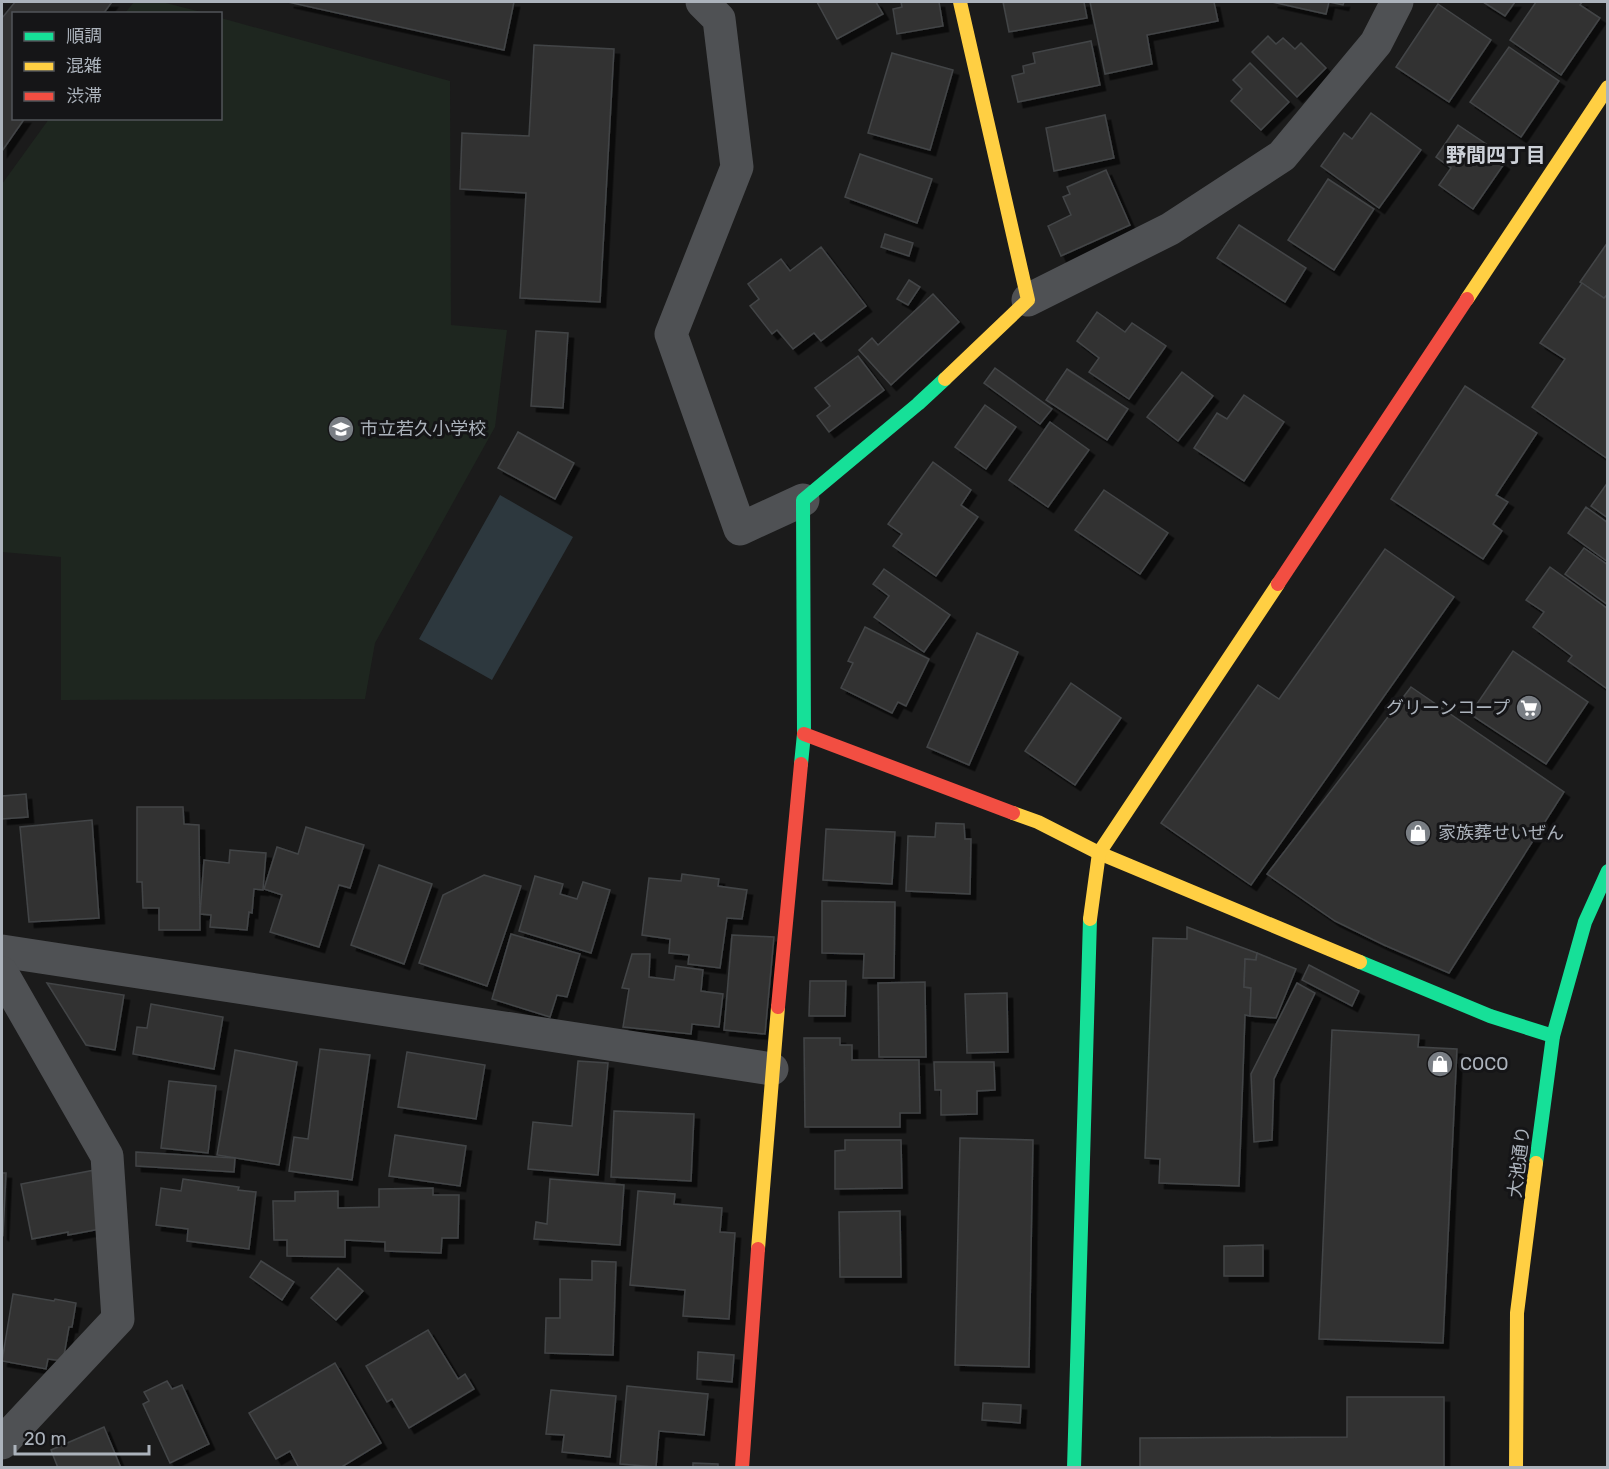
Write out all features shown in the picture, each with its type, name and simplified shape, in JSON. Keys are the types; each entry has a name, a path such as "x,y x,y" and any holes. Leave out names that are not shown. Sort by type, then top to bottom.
{"street":[{"path":"702,2 719,19 737,167 671,334 740,529 803,500 918,404 1028,300 1170,230 1282,156 1376,43 1398,2"},
{"path":"960,2 1028,300"},
{"path":"1074,1467 1090,923 1099,853 1608,87"},
{"path":"742,1467 772,1069 804,734 803,500"},
{"path":"804,734 1038,822 1099,853 1490,1016 1553,1036"},
{"name":"大池通り","path":"1516,1467 1517,1313 1553,1036 1585,922 1608,871"},
{"path":"2,951 772,1069"},
{"path":"2,973 107,1156 118,1319 2,1443"}],"shaded area":[{"path":"134,2 162,2 201,12 126,12"},
{"path":"222,18 450,81 451,325 507,330 495,427 375,643 365,699 61,700 61,557 2,552 2,184 48,120 222,120"},
{"path":"500,495 573,537 492,680 419,639"}],"building":[{"path":"15,2 112,2 104,12 12,12 12,120 24,120 2,151 2,18"},
{"path":"288,2 514,2 504,50"},
{"path":"817,2 876,2 883,14 837,39"},
{"path":"901,2 939,2 943,26 897,34 893,9 902,7"},
{"path":"1003,2 1084,2 1087,18 1009,32"},
{"path":"1090,2 1214,2 1218,21 1147,35 1152,64 1105,74"},
{"path":"1272,2 1329,2 1326,14"},
{"path":"1483,2 1515,2 1505,16"},
{"path":"1536,2 1582,2 1580,5 1600,18 1561,75 1510,40"},
{"path":"1438,4 1491,40 1449,102 1396,67"},
{"path":"1268,36 1276,44 1283,38 1295,49 1301,43 1326,68 1297,97 1252,52"},
{"path":"1091,41 1100,85 1018,102 1012,76 1024,73 1023,66 1035,63 1033,53"},
{"path":"534,45 614,49 600,302 520,298 526,193 460,189 462,133 529,136"},
{"path":"1509,47 1559,81 1521,137 1470,102"},
{"path":"892,53 953,70 930,150 868,133"},
{"path":"1250,63 1289,102 1261,130 1231,101 1242,89 1233,80"},
{"path":"1371,113 1421,150 1379,208 1321,166 1344,133 1352,139"},
{"path":"1105,115 1114,158 1054,171 1046,128"},
{"path":"1458,125 1495,150 1491,155 1504,164 1473,209 1439,185 1451,168 1436,157"},
{"path":"860,154 932,179 917,223 845,197"},
{"path":"1106,170 1130,225 1061,256 1048,226 1071,215 1063,197 1070,194 1067,187"},
{"path":"1328,179 1374,209 1334,270 1288,240"},
{"path":"1239,225 1306,268 1285,302 1217,258"},
{"path":"885,234 913,243 909,256 881,247"},
{"path":"1608,242 1608,294 1604,298 1580,282"},
{"path":"821,247 866,306 821,341 814,333 793,349 777,330 772,334 750,306 759,299 748,284 781,259 790,271"},
{"path":"909,280 920,287 908,305 897,299"},
{"path":"1582,283 1604,298 1608,294 1608,459 1532,407 1565,359 1540,343"},
{"path":"933,294 959,322 891,385 859,350 872,338 878,345"},
{"path":"1097,312 1125,332 1132,323 1166,346 1129,399 1089,372 1099,358 1077,341"},
{"path":"536,331 568,333 563,408 531,406"},
{"path":"858,356 884,390 829,432 817,416 830,406 815,388"},
{"path":"995,368 1052,409 1040,424 984,383"},
{"path":"1067,369 1128,409 1107,440 1046,400"},
{"path":"1182,372 1213,396 1178,441 1147,417"},
{"path":"1465,386 1537,433 1496,495 1508,502 1493,524 1502,531 1483,559 1391,499"},
{"path":"1244,395 1284,422 1244,481 1194,448 1217,413 1227,419"},
{"path":"985,405 1016,427 986,469 955,447"},
{"path":"1050,422 1089,450 1048,507 1009,480"},
{"path":"518,432 574,463 555,499 498,468"},
{"path":"933,462 971,490 961,505 978,517 936,576 893,546 902,534 888,524"},
{"path":"1608,482 1608,518 1591,506"},
{"path":"1104,490 1168,533 1140,574 1075,530"},
{"path":"1586,507 1608,523 1608,562 1568,533"},
{"path":"1584,548 1608,565 1608,605 1565,574"},
{"path":"1385,549 1454,597 1251,885 1161,823 1258,685 1279,699"},
{"path":"1550,567 1608,609 1608,686 1606,688 1568,661 1572,656 1533,627 1544,612 1526,600"},
{"path":"884,569 950,615 924,652 874,617 889,596 873,584"},
{"path":"865,627 929,659 906,706 898,702 892,713 841,688 853,663 848,661"},
{"path":"977,633 1018,652 969,765 927,747"},
{"name":"グリーンコープ","path":"1513,651 1588,702 1546,764 1470,714"},
{"path":"1071,683 1121,718 1075,785 1025,751"},
{"name":"家族葬せいぜん","path":"1411,687 1564,792 1449,973 1335,921 1267,874"},
{"path":"26,794 28,817 2,819 2,796"},
{"path":"137,807 183,807 184,824 199,825 200,930 159,930 159,908 143,908 142,882 137,882"},
{"path":"92,820 99,918 29,922 20,827"},
{"path":"936,823 964,824 965,839 971,839 970,894 906,891 908,836 935,837"},
{"path":"306,827 364,845 350,888 339,885 319,947 270,932 282,895 264,889 277,847 298,854"},
{"path":"826,829 895,832 892,884 823,880"},
{"path":"230,850 266,853 263,890 254,889 252,913 249,912 247,930 210,927 211,915 200,914 204,860 229,863"},
{"path":"379,865 432,884 404,964 351,945"},
{"path":"682,874 719,879 718,886 747,890 742,919 727,918 720,968 688,964 689,955 669,953 670,939 642,935 649,878 681,881"},
{"path":"484,875 521,886 487,986 419,963 443,895"},
{"path":"535,876 563,884 560,894 577,899 583,882 610,890 591,953 519,931"},
{"path":"822,901 895,902 894,978 863,978 864,954 822,953"},
{"path":"1187,927 1257,953 1256,960 1245,959 1244,987 1251,988 1250,1016 1245,1015 1239,1186 1159,1183 1160,1159 1145,1158 1153,938 1187,939"},
{"path":"511,934 580,954 567,997 557,995 550,1017 492,999"},
{"path":"732,935 774,937 765,1034 724,1030"},
{"path":"1257,953 1296,969 1276,1018 1250,1016 1251,988 1244,987 1245,959 1256,960"},
{"path":"632,954 650,954 649,977 674,980 676,966 703,970 701,991 723,994 719,1027 692,1024 691,1034 623,1027 629,989 622,988"},
{"path":"1309,965 1359,991 1352,1006 1302,980"},
{"path":"810,981 846,981 845,1016 809,1016"},
{"path":"925,982 926,1057 879,1057 878,983"},
{"path":"47,983 124,995 115,1050 86,1045"},
{"path":"1297,983 1315,993 1274,1079 1272,1140 1254,1142 1251,1074"},
{"path":"1007,993 1008,1052 967,1053 965,994"},
{"path":"151,1004 223,1017 214,1069 133,1054 137,1027 147,1028"},
{"path":"1332,1030 1419,1035 1418,1047 1457,1049 1443,1343 1319,1339"},
{"path":"804,1038 840,1038 840,1045 852,1045 852,1060 919,1060 920,1113 900,1113 900,1127 805,1127"},
{"path":"320,1049 370,1055 352,1180 289,1171 294,1137 308,1139"},
{"path":"235,1050 297,1062 279,1165 217,1155"},
{"path":"407,1052 485,1065 476,1119 398,1107"},
{"path":"578,1061 608,1063 598,1175 528,1169 533,1122 572,1126"},
{"path":"934,1062 994,1062 995,1090 977,1091 977,1114 941,1115 941,1090 935,1090"},
{"path":"169,1081 216,1086 208,1153 161,1148"},
{"path":"614,1111 694,1114 691,1181 611,1177"},
{"path":"395,1135 466,1146 460,1186 389,1176"},
{"path":"960,1138 1033,1140 1029,1367 955,1365"},
{"path":"845,1140 901,1140 902,1188 835,1189 835,1151 845,1150"},
{"path":"136,1152 235,1158 234,1172 136,1166"},
{"path":"95,1170 106,1228 32,1239 21,1184"},
{"path":"2,1173 6,1173 3,1235 2,1234"},
{"path":"183,1179 239,1187 238,1190 256,1192 249,1249 187,1241 188,1229 156,1225 161,1188 181,1191"},
{"path":"550,1179 624,1185 620,1245 534,1239 536,1222 547,1224"},
{"path":"433,1188 433,1195 459,1195 458,1238 442,1238 441,1253 385,1251 385,1242 345,1240 345,1257 287,1256 287,1240 274,1240 273,1201 295,1201 295,1192 338,1191 338,1208 379,1207 379,1189"},
{"path":"638,1191 675,1194 674,1204 722,1208 720,1232 735,1233 729,1319 683,1316 685,1290 630,1285"},
{"path":"900,1211 901,1277 840,1277 839,1212"},
{"path":"1263,1245 1263,1276 1224,1276 1224,1246"},
{"path":"261,1261 294,1282 282,1300 250,1277"},
{"path":"592,1261 616,1262 613,1355 545,1353 546,1318 560,1318 560,1279 592,1280"},
{"path":"338,1268 363,1291 336,1320 311,1298"},
{"path":"13,1294 76,1303 63,1361 48,1359 46,1369 2,1361"},
{"path":"428,1330 458,1379 465,1374 474,1389 409,1428 392,1399 387,1402 366,1366"},
{"path":"698,1352 734,1355 732,1382 697,1379"},
{"path":"335,1363 381,1443 340,1468 299,1468 290,1451 276,1459 249,1413"},
{"path":"167,1381 172,1389 182,1385 209,1444 170,1463 143,1404 149,1401 144,1392"},
{"path":"627,1386 708,1394 704,1435 659,1431 656,1467 620,1464"},
{"path":"551,1390 616,1396 610,1457 562,1452 564,1435 546,1434"},
{"path":"1347,1397 1444,1397 1444,1468 1140,1468 1140,1438 1347,1437"},
{"path":"983,1403 1021,1405 1020,1423 982,1420"},
{"path":"104,1427 121,1468 58,1468 51,1450"},
{"path":"693,1463 718,1464 718,1468 693,1468"}],"traffic: fast":[{"path":"801,764 804,734 803,500 945,379"},
{"path":"1536,1163 1553,1036 1585,922 1608,871"},
{"path":"1074,1468 1090,919"},
{"path":"1360,962 1490,1016 1553,1036"}],"traffic: slow":[{"path":"945,379 1028,300 960,2"},
{"path":"1467,299 1608,87"},
{"path":"1090,919 1099,853 1278,584"},
{"path":"1013,813 1038,822 1099,853 1360,962"},
{"path":"758,1249 778,1007"},
{"path":"1516,1468 1517,1313 1536,1163"}],"traffic: jam":[{"path":"1278,584 1467,299"},
{"path":"804,734 1013,813"},
{"path":"778,1007 801,764"},
{"path":"742,1468 758,1249"}],"place":[{"name":"市立若久小学校","path":"341,429"},
{"name":"グリーンコープ","path":"1529,708"},
{"name":"家族葬せいぜん","path":"1418,833"},
{"name":"COCO","path":"1440,1064"}],"district":[{"name":"野間四丁目","path":"1496,155"}]}
